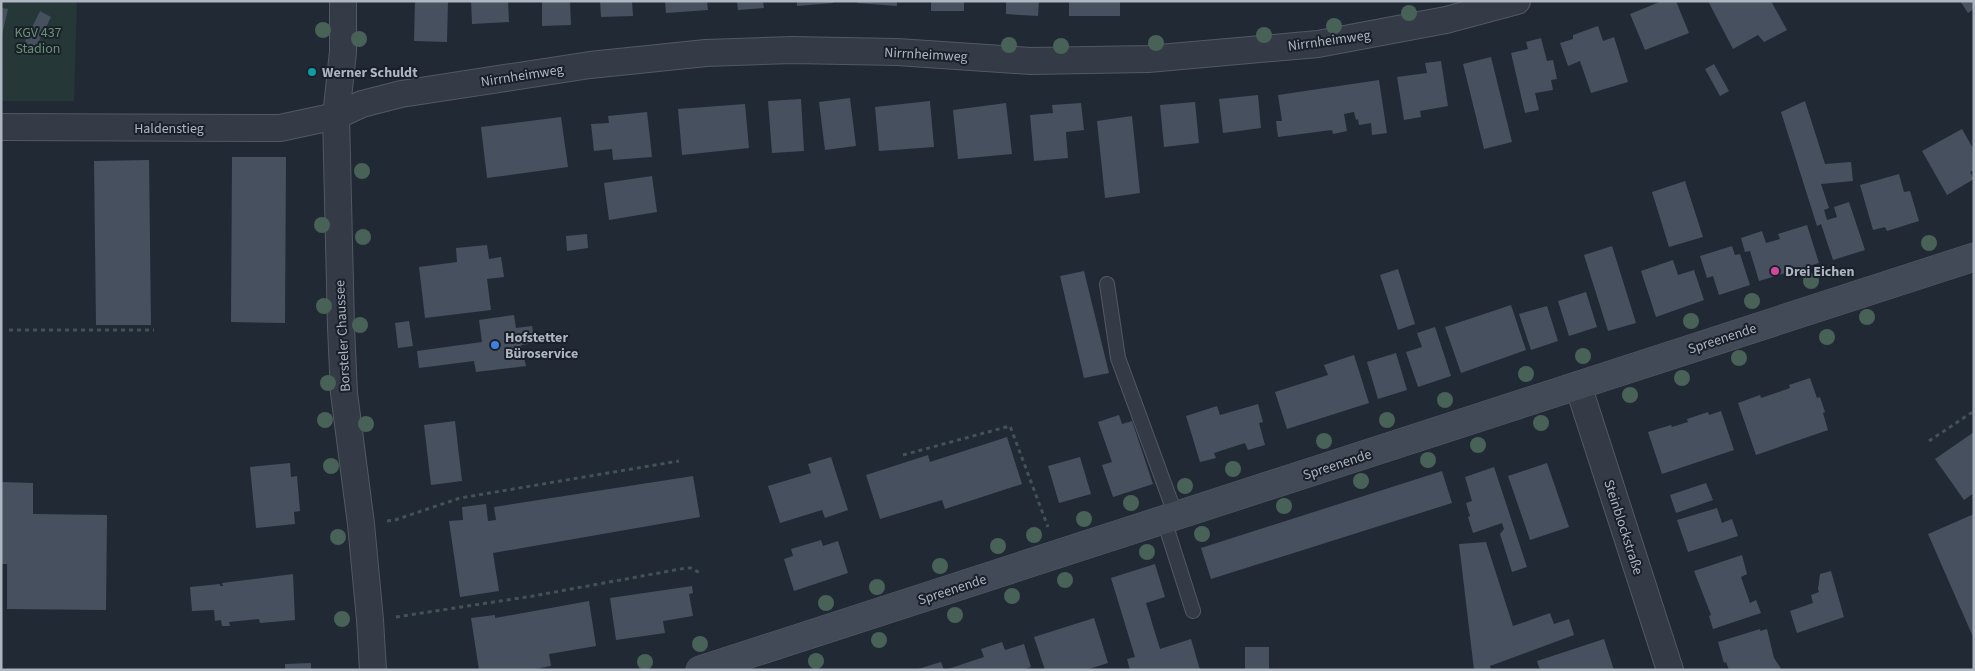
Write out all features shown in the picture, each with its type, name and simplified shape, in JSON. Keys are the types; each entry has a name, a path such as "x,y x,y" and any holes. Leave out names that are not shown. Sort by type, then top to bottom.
{"street":[{"name":"Borsteler Chaussee","path":"343,1 343,52 336,116 344,393 361,524 373,670"},
{"name":"Nirrnheimweg","path":"336,116 362,104 401,94 590,65 677,56 792,50 897,52 1030,61 1148,59 1318,44 1446,20 1517,1"},
{"name":"Haldenstieg","path":"1,127 280,128 336,116"},
{"name":"Spreenende","path":"700,670 1974,257"},
{"name":"Steinblockstraße","path":"1578,385 1670,670"}],"lane":[{"path":"1107,284 1118,358 1170,518 1193,611"}],"path":[{"path":"8,330 154,330"},
{"path":"1929,441 1974,411"},
{"path":"903,455 1010,426 1059,555"},
{"path":"361,524 395,520 460,498 679,461"},
{"path":"370,620 533,596 686,568 691,568 700,574"}],"green space":[{"name":"KGV 437 Stadion","path":"1,1 77,1 74,101 1,101"}],"building":[{"path":"415,1 448,1 447,42 414,41"},
{"path":"471,1 508,1 509,22 472,24"},
{"path":"542,1 570,1 571,25 542,26"},
{"path":"600,1 632,1 633,16 601,17"},
{"path":"665,1 707,1 708,10 666,13"},
{"path":"737,1 763,1 764,8 738,10"},
{"path":"797,1 833,1 833,3 797,6"},
{"path":"857,1 897,1 897,6 857,3"},
{"path":"931,1 964,1 964,11 931,11"},
{"path":"1006,1 1039,1 1038,16 1006,14"},
{"path":"1069,1 1120,1 1120,16 1069,16"},
{"path":"1662,1 1676,1 1689,33 1645,50 1630,14"},
{"path":"1708,1 1771,1 1787,30 1764,42 1758,35 1733,49"},
{"path":"1960,1 1974,1 1974,9 1968,13"},
{"path":"1,8 8,9 2,35 1,35"},
{"path":"40,11 51,17 35,49 24,44"},
{"path":"1598,26 1603,41 1614,37 1628,82 1591,93 1580,61 1568,66 1560,43 1573,39 1573,35"},
{"path":"1541,38 1547,61 1553,60 1557,79 1551,80 1553,90 1535,93 1539,110 1525,113 1511,53 1528,49 1526,42"},
{"path":"1491,57 1512,142 1484,149 1463,64"},
{"path":"1441,61 1448,106 1420,111 1421,117 1404,120 1397,77 1427,73 1425,63"},
{"path":"1714,64 1729,91 1720,96 1705,69"},
{"path":"1379,80 1387,133 1372,135 1371,123 1359,125 1354,112 1344,114 1347,131 1333,134 1332,130 1278,137 1276,121 1282,121 1278,95"},
{"path":"1258,95 1261,128 1223,133 1219,99"},
{"path":"850,98 856,146 825,150 819,102"},
{"path":"801,99 804,151 772,153 768,101"},
{"path":"930,101 934,147 879,151 875,107"},
{"path":"1805,101 1825,164 1851,162 1853,181 1821,184 1829,208 1824,210 1827,220 1837,217 1834,207 1849,202 1865,250 1833,260 1821,224 1817,226 1781,112"},
{"path":"1195,102 1199,143 1164,147 1160,105"},
{"path":"1006,103 1012,154 958,159 953,110"},
{"path":"1081,103 1084,130 1066,132 1068,158 1034,161 1030,115 1053,113 1052,105"},
{"path":"745,104 749,148 682,155 678,109"},
{"path":"647,112 652,157 613,160 612,149 594,151 591,124 609,123 608,116"},
{"path":"1132,116 1140,193 1105,198 1097,121"},
{"path":"561,117 568,167 487,178 481,127"},
{"path":"1962,129 1974,150 1974,170 1970,172 1974,179 1947,195 1922,151"},
{"path":"232,157 286,157 285,323 231,322"},
{"path":"149,160 151,325 96,325 94,161"},
{"path":"1899,174 1904,192 1910,191 1919,221 1887,231 1885,227 1873,230 1860,185"},
{"path":"652,176 657,212 609,220 604,183"},
{"path":"1685,181 1703,237 1669,247 1652,192"},
{"path":"1807,225 1819,263 1759,281 1750,251 1745,252 1741,238 1762,231 1766,243 1780,239 1778,234"},
{"path":"587,234 588,248 567,251 566,236"},
{"path":"487,245 489,259 501,257 504,277 487,279 491,310 425,318 419,267 457,262 456,248"},
{"path":"1612,246 1636,323 1608,331 1584,255"},
{"path":"1732,246 1735,255 1740,254 1750,285 1719,295 1713,276 1707,278 1700,256"},
{"path":"1673,260 1678,275 1694,270 1704,300 1656,317 1641,271"},
{"path":"1398,269 1415,324 1398,330 1380,275"},
{"path":"1084,271 1109,373 1084,378 1060,276"},
{"path":"1586,292 1597,327 1569,336 1558,301"},
{"path":"1511,305 1526,350 1461,373 1445,327"},
{"path":"1547,306 1558,341 1531,350 1519,314"},
{"path":"514,315 516,328 532,326 535,343 521,345 526,366 476,372 474,361 419,368 417,351 482,342 479,320"},
{"path":"409,321 413,346 398,348 395,323"},
{"path":"1435,327 1451,376 1418,387 1406,352 1422,347 1417,333"},
{"path":"1396,353 1407,390 1378,399 1367,362"},
{"path":"1354,355 1369,403 1287,429 1275,392 1328,375 1324,365"},
{"path":"1810,378 1817,398 1820,397 1828,430 1756,455 1738,403 1760,395 1761,398 1790,388 1789,385"},
{"path":"1258,404 1263,422 1259,423 1265,445 1248,450 1245,443 1214,453 1216,458 1200,462 1186,416 1217,406 1220,415"},
{"path":"1721,411 1734,450 1662,474 1648,432 1688,422 1687,419 1708,412 1709,415"},
{"path":"1119,415 1122,424 1132,421 1153,484 1113,497 1102,465 1112,462 1098,422"},
{"path":"455,421 462,481 431,485 424,425"},
{"path":"1974,432 1974,493 1964,500 1935,459"},
{"path":"1007,437 1022,484 945,509 942,500 880,519 866,475 928,455 930,462"},
{"path":"831,457 848,510 825,518 822,510 780,523 768,486 811,473 808,464"},
{"path":"1080,457 1091,494 1059,503 1048,466"},
{"path":"290,463 291,477 297,476 300,511 294,512 295,524 256,528 250,467"},
{"path":"1547,463 1569,527 1530,540 1508,476"},
{"path":"1494,467 1527,567 1512,572 1500,534 1504,529 1502,523 1473,533 1468,517 1470,516 1466,503 1472,501 1465,477"},
{"path":"1442,471 1452,503 1211,579 1201,548"},
{"path":"693,476 700,517 493,553 499,591 460,597 449,521 463,520 462,507 486,504 488,521 496,520 494,507"},
{"path":"1,482 33,483 33,514 107,515 106,610 7,609 7,564 1,564"},
{"path":"1706,483 1713,500 1676,513 1670,495"},
{"path":"1717,508 1722,523 1732,519 1738,536 1688,552 1677,520"},
{"path":"1974,514 1974,639 1928,534"},
{"path":"821,540 823,546 838,541 848,573 794,591 784,559 793,556 791,549"},
{"path":"1486,542 1513,626 1550,613 1554,624 1569,619 1574,635 1490,666 1491,670 1474,670 1459,544"},
{"path":"1742,555 1747,574 1741,577 1750,603 1756,600 1761,613 1713,629 1709,616 1711,615 1694,571"},
{"path":"1155,564 1165,597 1146,603 1160,649 1191,639 1200,670 1130,670 1127,659 1135,657 1111,578"},
{"path":"1831,571 1844,617 1797,633 1790,611 1813,603 1811,595 1819,592 1820,574"},
{"path":"293,574 295,620 260,623 259,619 229,622 230,626 222,626 221,620 215,621 214,610 192,611 190,587 220,584 220,586 223,586 222,583"},
{"path":"692,586 693,593 689,594 693,616 663,621 665,633 616,640 610,598"},
{"path":"589,601 596,646 549,654 551,666 530,670 479,670 471,618 495,615 495,618"},
{"path":"1094,618 1108,663 1086,670 1045,670 1034,637"},
{"path":"1760,629 1760,631 1767,629 1774,658 1782,670 1729,670 1726,662 1724,663 1718,642"},
{"path":"1604,639 1614,670 1540,670 1537,661"},
{"path":"1002,642 1005,650 1024,644 1031,667 1022,670 945,670 984,657 981,649"},
{"path":"1245,647 1269,647 1269,670 1245,670"},
{"path":"941,662 944,670 918,670 918,669"},
{"path":"311,663 311,670 285,670 285,664"}],"place":[{"name":"Werner Schuldt","path":"312,72"},
{"name":"Drei Eichen","path":"1775,271"},
{"name":"Hofstetter Büroservice","path":"495,345"}]}
